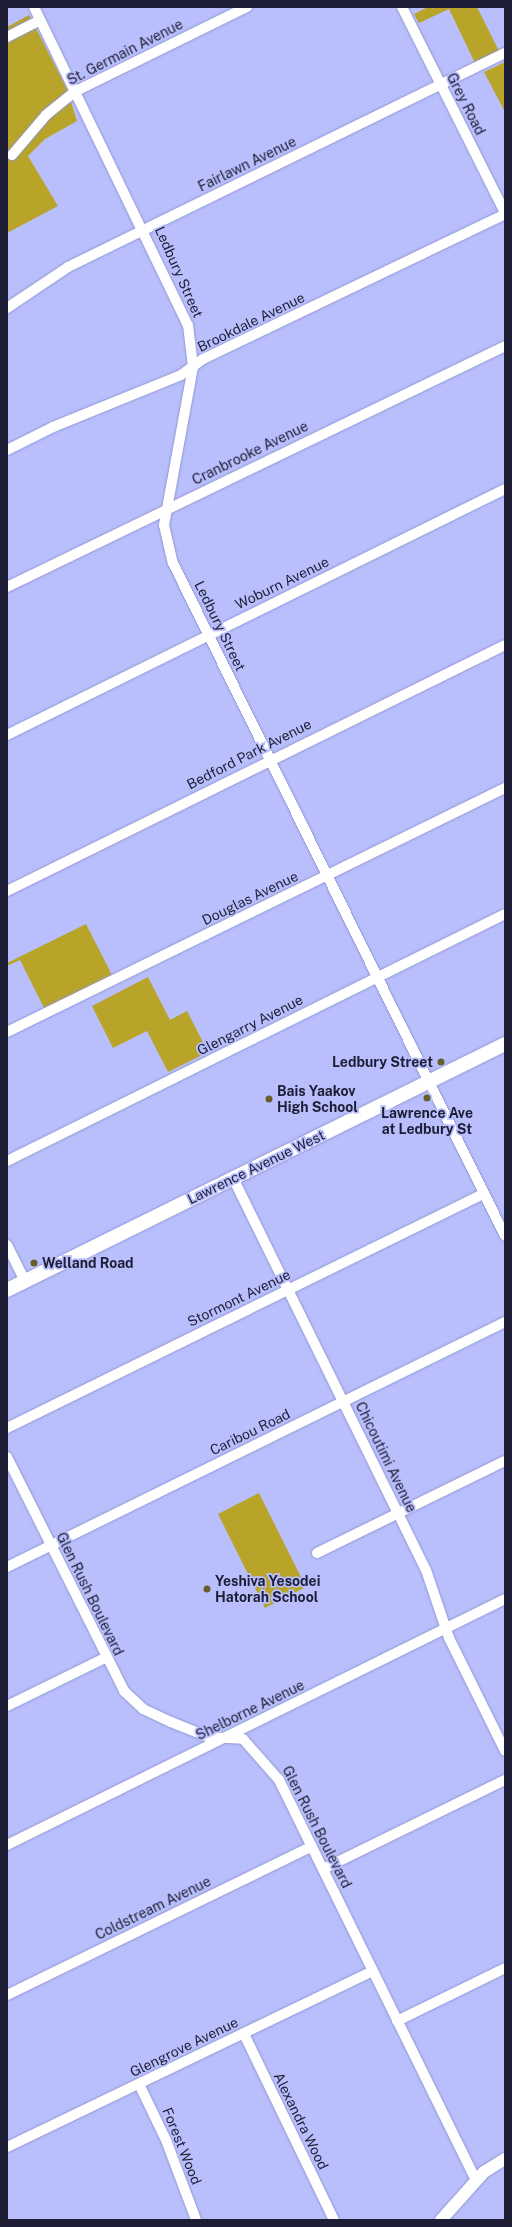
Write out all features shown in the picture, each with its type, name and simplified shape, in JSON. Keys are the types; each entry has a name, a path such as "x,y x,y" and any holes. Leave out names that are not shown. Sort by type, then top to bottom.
{"main road":[{"name":"Lawrence Avenue West","path":"7,1290 505,1044"}],"street":[{"name":"Ledbury Street","path":"34,7 145,230 188,325 193,367 166,509 165,536 171,557 208,635 328,875 483,1194 505,1236"},
{"name":"St. Germain Avenue","path":"12,155 46,115 76,91 247,7"},
{"name":"Grey Road","path":"402,7 505,214"},
{"path":"7,37 40,20"},
{"name":"Fairlawn Avenue","path":"7,308 68,267 505,53"},
{"name":"Brookdale Avenue","path":"7,450 193,367 505,214"},
{"name":"Cranbrooke Avenue","path":"7,587 505,346"},
{"name":"Woburn Avenue","path":"7,735 505,489"},
{"name":"Bedford Park Avenue","path":"7,891 269,759 505,645"},
{"name":"Douglas Avenue","path":"7,1032 505,788"},
{"name":"Glengarry Avenue","path":"7,1161 505,914"},
{"name":"Chicoutimi Avenue","path":"233,1178 286,1290 343,1402 432,1584 446,1628 505,1752"},
{"name":"Stormont Avenue","path":"7,1428 483,1194"},
{"path":"7,1245 24,1281"},
{"name":"Caribou Road","path":"7,1567 505,1322"},
{"name":"Glen Rush Boulevard","path":"7,1457 105,1658 124,1691 143,1709 208,1737 243,1739 265,1760 312,1846 372,1971 476,2180"},
{"path":"317,1553 505,1461"},
{"name":"Shelborne Avenue","path":"7,1845 505,1599"},
{"path":"7,1706 105,1658"},
{"path":"323,1869 505,1780"},
{"name":"Coldstream Avenue","path":"7,1995 312,1846"},
{"path":"397,2021 505,1968"},
{"name":"Glengrove Avenue","path":"7,2147 372,1971"},
{"name":"Alexandra Wood","path":"244,2034 334,2220"},
{"name":"Forest Wood","path":"139,2084 166,2140 196,2220"},
{"path":"441,2220 476,2180 505,2159"}],"shaded area":[{"path":"428,7 477,7 499,51 475,63 449,9 419,23 414,14"},
{"path":"29,15 67,89 77,121 45,139 28,156 58,206 7,233 7,27"},
{"path":"505,62 505,112 484,72"},
{"path":"86,924 112,975 44,1008 20,960 7,966 7,963"},
{"path":"148,977 170,1020 187,1011 208,1052 168,1072 147,1031 113,1048 92,1006"},
{"path":"259,1493 306,1587 265,1608 218,1514"}],"place":[{"name":"Ledbury Street","path":"441,1062"},
{"name":"Lawrence Ave at Ledbury St","path":"427,1098"},
{"name":"Bais Yaakov High School","path":"269,1099"},
{"name":"Welland Road","path":"34,1263"},
{"name":"Yeshiva Yesodei Hatorah School","path":"207,1589"}]}
